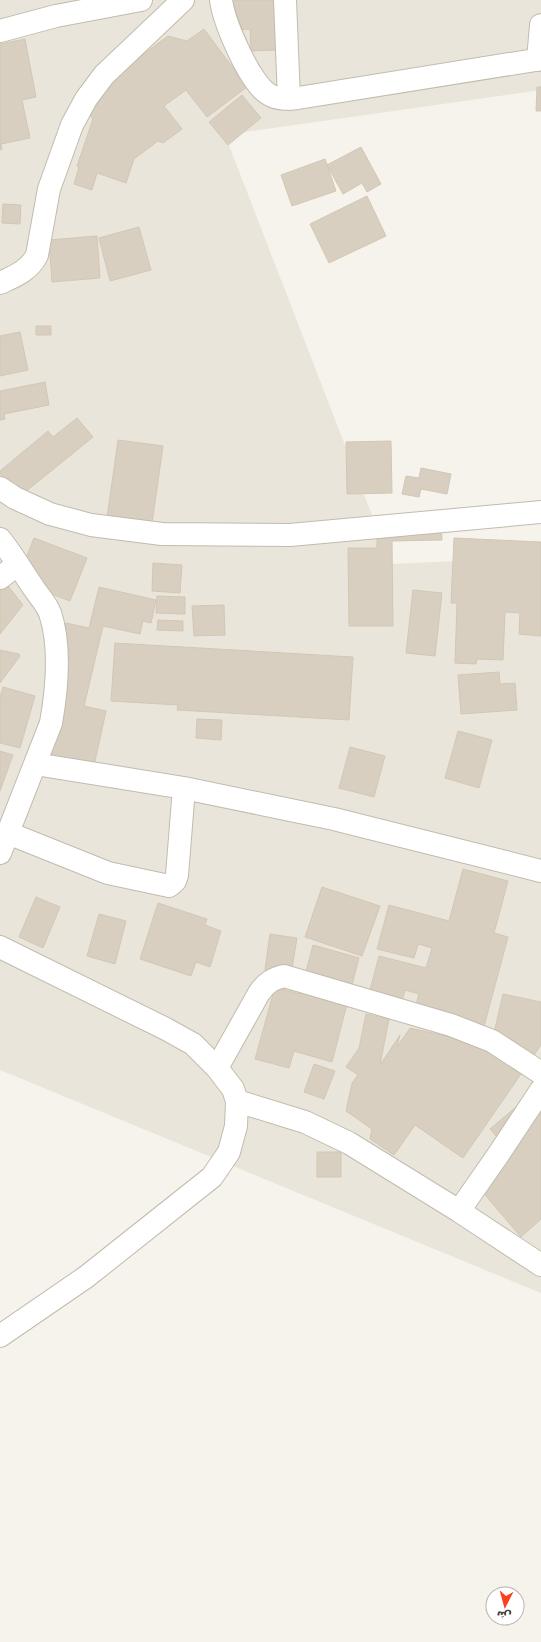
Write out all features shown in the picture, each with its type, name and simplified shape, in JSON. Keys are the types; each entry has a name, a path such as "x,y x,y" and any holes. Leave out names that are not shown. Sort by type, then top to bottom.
{"street":[{"path":"0,31 56,16 141,0"},
{"path":"0,283 24,272 33,263 37,255 49,189 72,125 86,99 104,75 183,0"},
{"path":"221,0 228,27 260,87 271,96 289,99 539,60 541,25"},
{"path":"285,0 289,99"},
{"path":"0,488 15,498 50,514 91,525 162,534 290,535 541,512"},
{"path":"0,539 49,612 57,649 54,706 50,723 4,843 108,873 169,886 175,881 178,875 184,788"},
{"path":"0,578 18,564"},
{"path":"35,764 184,788 334,819 541,871"},
{"path":"0,947 166,1029 193,1044 217,1068 233,1088 237,1101 236,1126 228,1152 212,1176 86,1277 0,1336"},
{"path":"217,1068 265,984 272,979 284,976 451,1025 492,1041 541,1073"},
{"path":"459,1211 541,1090"},
{"path":"237,1101 305,1122 349,1143 538,1259"}],"shaded area":[{"path":"0,0 541,0 541,90 225,135 391,564 541,557 541,1293 0,1070"}],"building":[{"path":"231,0 275,0 277,50 251,51 250,29 232,30"},
{"path":"204,29 247,87 207,117 186,90 164,106 182,129 163,143 158,141 134,159 126,183 97,173 92,190 74,184 79,167 77,166 93,119 85,108 106,82 168,36 187,41"},
{"path":"25,39 36,97 22,100 30,138 1,144 2,149 0,150 0,44"},
{"path":"537,87 541,87 541,111 536,111"},
{"path":"242,95 261,118 228,145 209,122"},
{"path":"361,147 381,184 367,192 362,183 343,194 327,165"},
{"path":"325,159 336,191 292,206 281,175"},
{"path":"367,196 386,236 329,263 310,224"},
{"path":"3,204 21,205 20,224 2,223"},
{"path":"139,227 151,270 110,281 99,238"},
{"path":"97,236 100,278 52,282 49,240"},
{"path":"36,326 51,326 51,335 36,335"},
{"path":"20,332 28,370 0,376 0,336"},
{"path":"45,382 49,405 4,414 5,419 0,420 0,391"},
{"path":"77,418 93,437 19,497 0,474 0,471 48,431 53,437"},
{"path":"118,440 163,446 150,538 105,532"},
{"path":"391,441 392,493 347,494 346,442"},
{"path":"421,468 451,474 447,494 421,489 419,497 402,494 406,476 419,478"},
{"path":"441,520 442,540 392,541 393,626 349,626 348,548 377,548 377,521"},
{"path":"34,538 87,558 70,601 17,581"},
{"path":"454,538 541,542 541,636 519,634 520,613 505,612 503,660 477,659 476,664 455,663 457,603 451,603"},
{"path":"153,563 182,565 180,593 152,591"},
{"path":"5,582 23,605 0,634 0,586"},
{"path":"99,587 156,600 151,623 143,621 140,634 103,626 84,706 106,711 91,780 33,767 66,623 89,628"},
{"path":"413,590 442,593 435,656 406,653"},
{"path":"157,596 185,597 185,614 156,613"},
{"path":"224,605 225,635 194,636 192,606"},
{"path":"158,620 183,621 183,631 157,630"},
{"path":"115,643 353,657 349,720 177,710 178,705 111,701"},
{"path":"0,650 19,654 20,656 0,683"},
{"path":"499,672 500,684 515,683 517,710 461,714 458,675"},
{"path":"3,687 35,696 20,748 0,743 0,697"},
{"path":"197,719 222,720 221,740 196,738"},
{"path":"458,731 492,740 479,788 445,778"},
{"path":"350,747 385,756 374,797 339,788"},
{"path":"0,751 13,755 0,791"},
{"path":"463,869 508,881 494,933 508,937 482,1034 413,1016 419,994 405,990 399,1013 366,1005 379,956 426,968 432,948 418,944 414,958 377,949 389,905 449,921"},
{"path":"322,887 380,906 362,956 305,937"},
{"path":"36,897 60,907 43,948 19,937"},
{"path":"158,903 207,919 205,925 221,931 210,967 196,962 191,976 140,959"},
{"path":"99,914 126,921 115,964 87,956"},
{"path":"270,934 297,938 291,974 265,970"},
{"path":"313,945 359,958 332,1062 294,1051 289,1068 255,1059 275,987 300,994"},
{"path":"503,994 541,1002 541,1045 463,1158 415,1125 394,1155 370,1139 372,1129 346,1111 352,1083 358,1075 346,1067 359,1048 366,1014 389,1019 380,1065 400,1035 397,1047 410,1028 491,1046"},
{"path":"314,1064 335,1071 324,1099 304,1092"},
{"path":"541,1086 541,1219 521,1237 474,1182 509,1151 490,1129"},
{"path":"317,1152 341,1152 341,1177 317,1177"}]}
